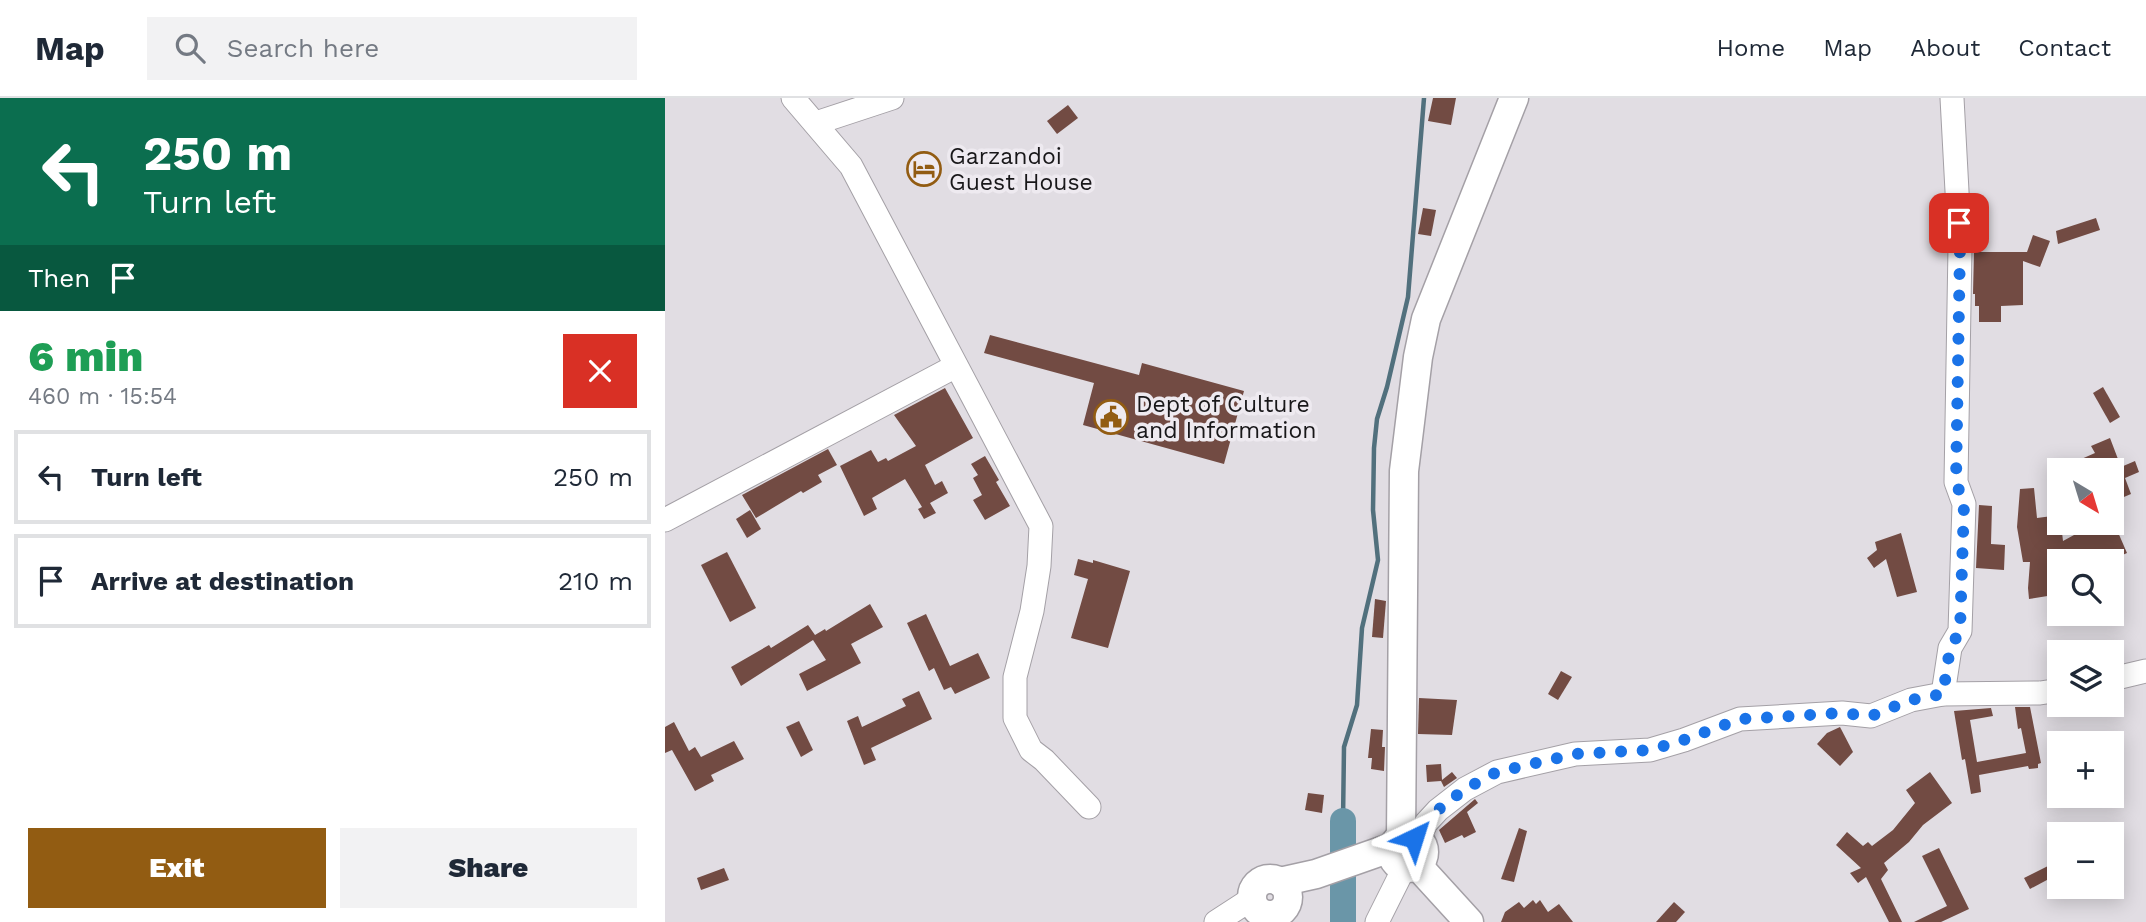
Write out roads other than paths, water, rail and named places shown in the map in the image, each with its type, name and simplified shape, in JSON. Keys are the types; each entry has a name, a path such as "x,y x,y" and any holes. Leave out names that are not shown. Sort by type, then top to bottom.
{"main road":[{"path":"1469,922 1395,855 1404,471 1418,357 1426,319 1514,98"},
{"path":"1274,902 1317,880 1395,855"}],"street":[{"path":"793,98 851,166 1041,526 1034,600 1015,677 1016,718 1031,750 1089,807"},
{"path":"816,123 892,98"},
{"path":"1943,694 1950,648 1960,631 1964,504 1956,482 1960,247 1952,98"},
{"path":"665,520 955,366"},
{"path":"2124,677 2146,671"},
{"path":"1377,922 1395,855 1438,810 1465,789 1497,772 1575,754 1650,750 1740,719 1842,713 1871,716 1911,700 1943,694 2047,692"},
{"path":"1216,922 1274,902"}],"waterway":[{"path":"1343,821 1344,747 1357,705 1362,628 1378,560 1373,510 1377,419 1408,297 1424,98"},
{"path":"1343,821 1343,922"}],"place":[{"name":"Garzandoi Guest House","path":"924,169"},
{"name":"Dept of Culture and Information","path":"1111,417"}]}
